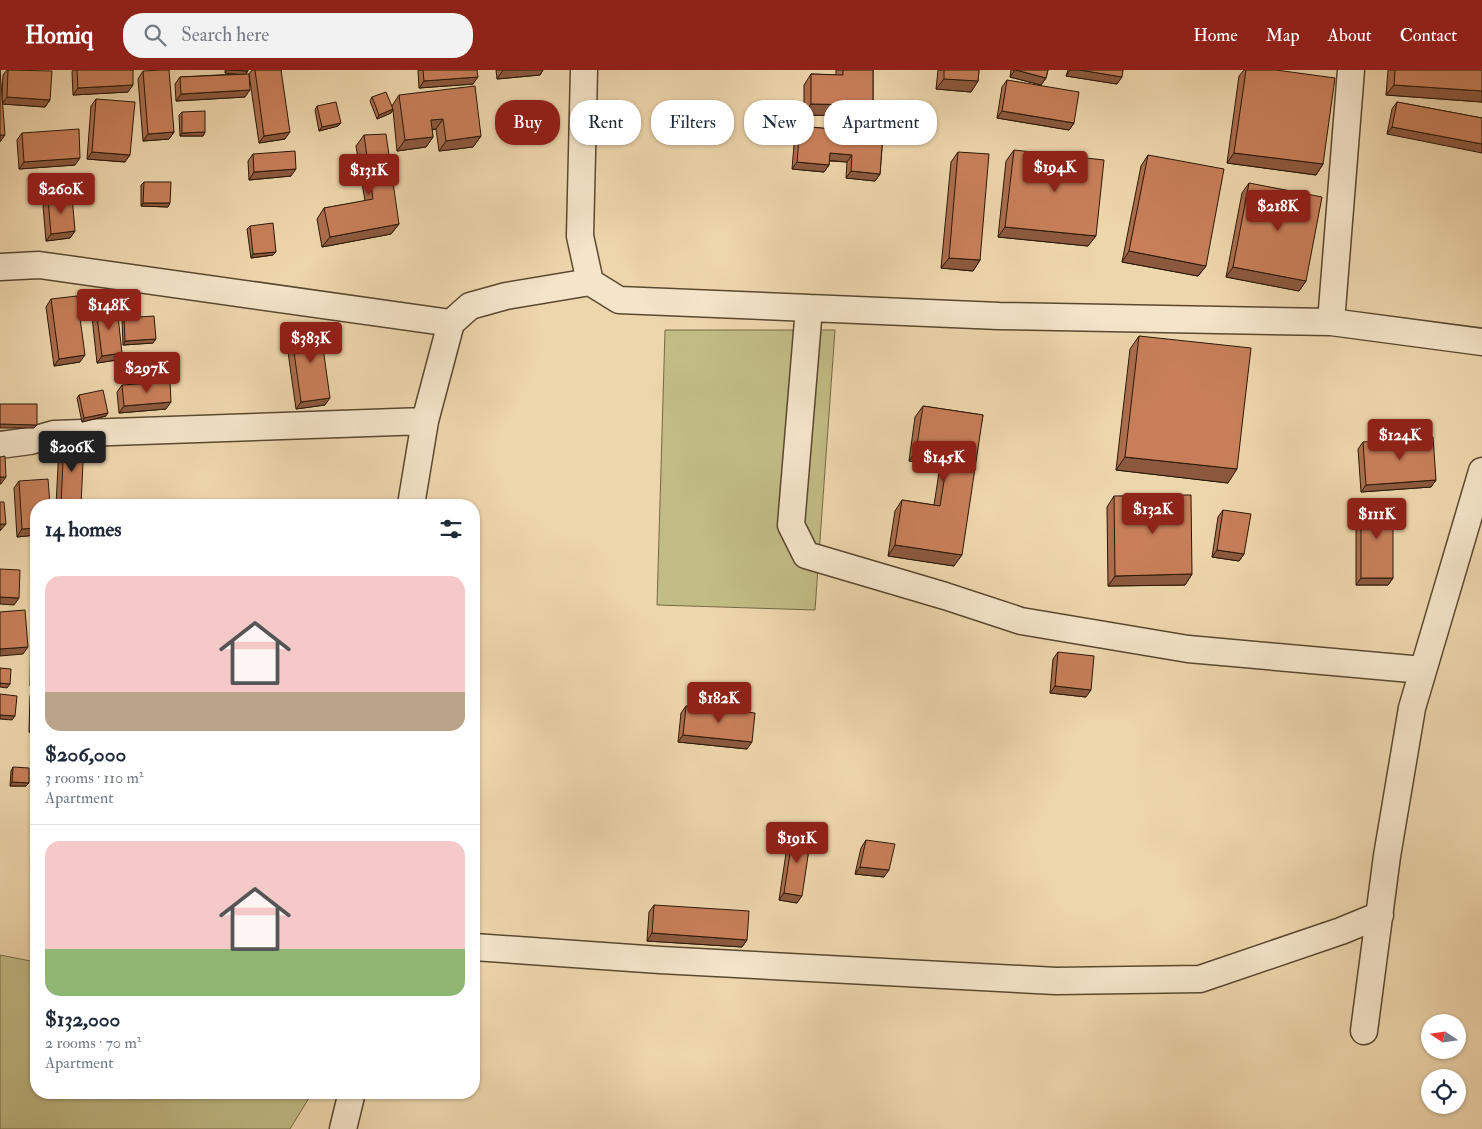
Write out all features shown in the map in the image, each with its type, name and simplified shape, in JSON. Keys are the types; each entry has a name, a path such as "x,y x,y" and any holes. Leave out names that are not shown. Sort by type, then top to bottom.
{"street":[{"path":"584,70 580,236 590,282"},
{"path":"1331,322 1351,70"},
{"path":"0,267 39,266 451,323"},
{"path":"412,499 425,420 451,323 470,306 506,296 590,282 619,300 999,316 1331,322 1482,342"},
{"path":"809,308 791,524 806,555 945,596 1021,621 1188,649 1424,670"},
{"path":"0,445 30,441 54,434 425,420"},
{"path":"1364,1031 1412,708 1482,471"},
{"path":"480,947 660,960 1056,981 1200,980 1341,931 1380,915"},
{"path":"343,1129 350,1099"}],"shaded area":[{"path":"665,330 835,330 815,610 657,605"},
{"path":"0,955 30,961 30,1099 308,1099 290,1129 0,1129"}],"building":[{"path":"0,70 5,135 0,135"},
{"path":"8,70 52,71 50,100 7,97"},
{"path":"77,70 133,70 133,85 78,88"},
{"path":"169,70 174,132 148,134 143,71"},
{"path":"255,70 281,70 290,132 264,136"},
{"path":"423,70 477,70 478,77 424,81"},
{"path":"843,70 873,70 873,100 824,100 824,104 814,104 814,100 811,100 811,74 843,75"},
{"path":"944,70 979,70 978,81 944,79"},
{"path":"1016,70 1048,70 1046,78"},
{"path":"1080,70 1123,70 1122,77"},
{"path":"1246,70 1276,70 1335,78 1323,164 1234,153"},
{"path":"1395,70 1482,70 1482,91 1394,85"},
{"path":"249,74 250,90 181,94 180,77"},
{"path":"1007,80 1079,92 1074,123 1002,111"},
{"path":"475,86 481,136 446,141 443,119 431,120 433,137 405,140 399,95"},
{"path":"386,92 393,109 379,115 372,97"},
{"path":"96,99 135,102 130,155 92,152"},
{"path":"336,102 341,123 322,127 317,106"},
{"path":"1397,102 1482,118 1482,144 1392,127"},
{"path":"205,111 205,132 182,133 182,112"},
{"path":"814,127 824,128 824,145 882,145 880,174 851,171 852,155 830,153 829,165 797,162 798,145 814,145"},
{"path":"79,129 80,158 24,162 22,133"},
{"path":"386,134 399,224 330,237 324,208 373,199 364,135"},
{"path":"1014,150 1104,160 1096,236 1005,227"},
{"path":"295,151 296,169 254,172 253,154"},
{"path":"958,152 989,154 980,260 949,258"},
{"path":"1148,155 1224,169 1206,266 1129,251"},
{"path":"144,182 171,182 170,203 143,203"},
{"path":"1249,183 1322,197 1306,281 1233,267"},
{"path":"72,196 75,231 51,234 48,199"},
{"path":"273,223 276,252 253,254 250,226"},
{"path":"77,296 85,355 59,359 51,299"},
{"path":"117,307 122,353 102,356 96,309"},
{"path":"154,316 156,339 125,341 124,318"},
{"path":"320,326 330,398 301,402 291,331"},
{"path":"1139,336 1251,348 1237,469 1125,457"},
{"path":"170,382 171,402 124,406 122,385"},
{"path":"103,390 108,413 84,418 79,395"},
{"path":"0,404 37,404 37,425 0,424"},
{"path":"923,406 983,415 962,555 895,545 902,500 940,506 948,456 916,451"},
{"path":"1433,437 1436,480 1366,485 1363,442"},
{"path":"64,440 84,441 81,499 61,499"},
{"path":"5,456 6,477 0,477 0,457"},
{"path":"48,479 50,499 30,499 30,528 22,529 19,481"},
{"path":"1191,495 1192,574 1115,576 1114,496"},
{"path":"0,502 4,502 6,524 0,524"},
{"path":"1361,503 1393,503 1393,578 1361,578"},
{"path":"1223,510 1251,514 1244,554 1217,550"},
{"path":"0,569 20,570 19,598 0,597"},
{"path":"25,610 28,647 0,649 0,612"},
{"path":"1058,652 1094,656 1091,690 1055,686"},
{"path":"0,668 11,669 10,684 0,683"},
{"path":"0,694 17,696 15,716 0,715"},
{"path":"686,706 755,713 752,742 683,735"},
{"path":"13,767 29,768 29,783 12,782"},
{"path":"793,833 811,836 802,896 784,893"},
{"path":"866,840 895,844 889,870 860,867"},
{"path":"654,905 749,911 747,940 652,933"}]}
